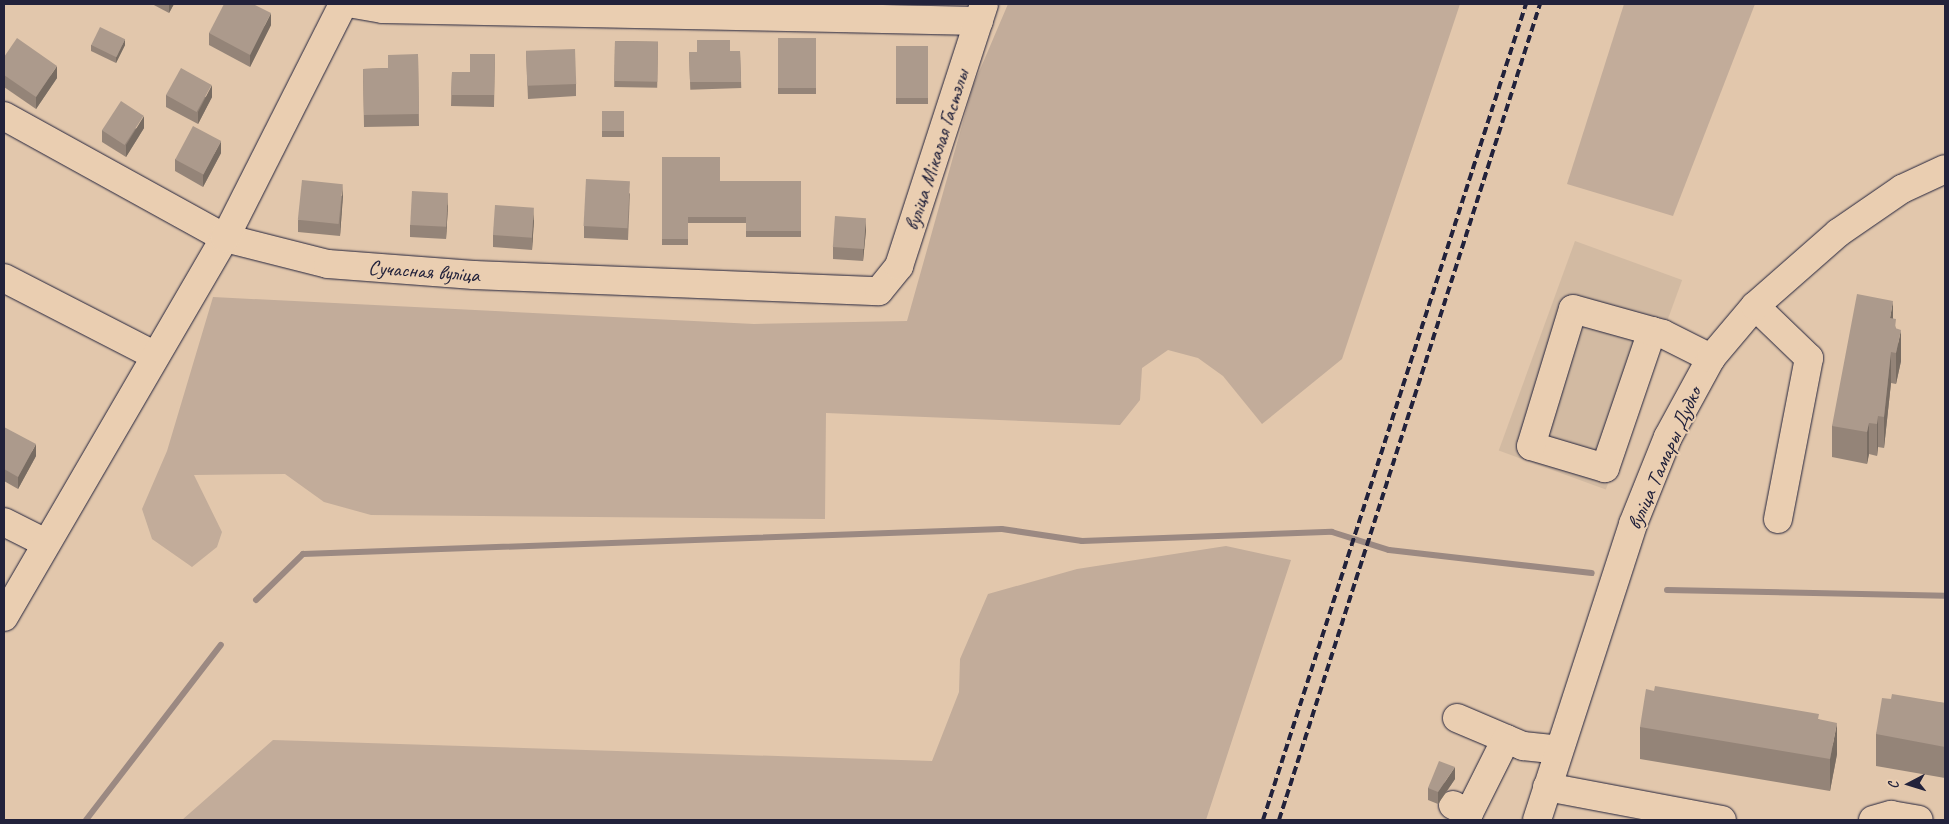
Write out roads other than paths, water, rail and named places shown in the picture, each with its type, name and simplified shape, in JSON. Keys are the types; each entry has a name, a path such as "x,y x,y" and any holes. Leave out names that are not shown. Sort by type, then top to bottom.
{"street":[{"path":"4,617 44,542 225,238 343,4"},
{"path":"354,4 383,9 982,12"},
{"name":"вуліца Мікалая Гастэлы","path":"879,291 899,266 982,12"},
{"name":"Сучасная вуліца","path":"4,116 225,238 328,264 474,275 879,291"},
{"name":"вуліца Тамары Дудко","path":"1537,820 1633,524 1668,437 1711,358 1755,306 1838,233 1902,189 1945,170"},
{"path":"4,278 154,355"},
{"path":"1755,306 1809,358 1778,520"},
{"path":"1652,331 1605,468 1531,446 1573,309 1652,331 1711,358"},
{"path":"4,522 44,542"},
{"path":"1457,718 1523,746 1559,750"},
{"path":"1453,805 1469,813 1506,738"},
{"path":"1548,787 1617,811 1722,820"},
{"path":"1873,820 1891,815 1919,820"}],"waterway":[{"path":"256,600 303,554 1002,529 1082,541 1332,532 1389,550 1592,573"},
{"path":"1667,590 1945,596"},
{"path":"86,820 221,645"}],"railway":[{"path":"1263,820 1526,4"},
{"path":"1279,820 1540,4"}]}
